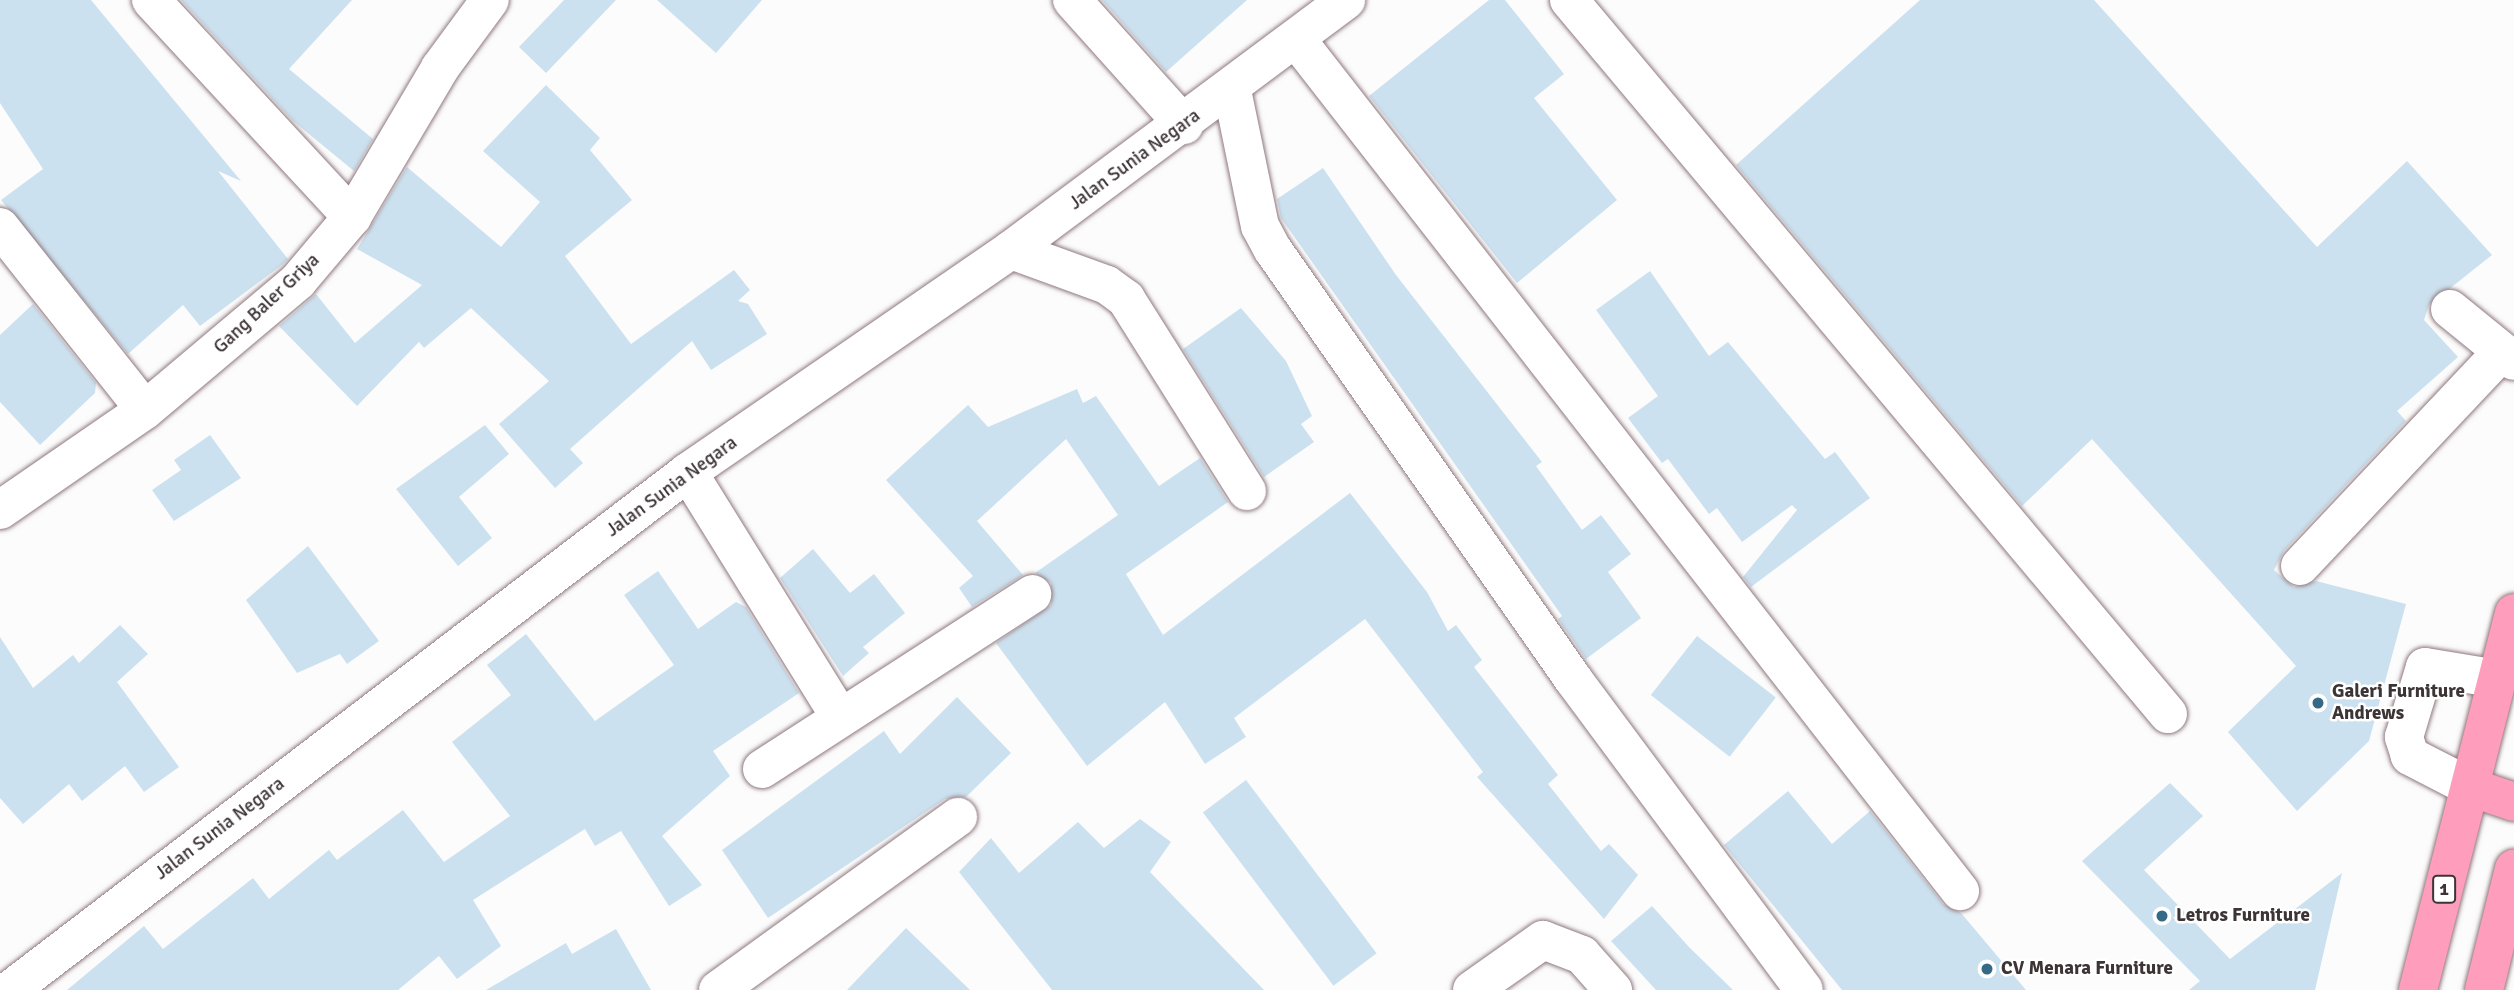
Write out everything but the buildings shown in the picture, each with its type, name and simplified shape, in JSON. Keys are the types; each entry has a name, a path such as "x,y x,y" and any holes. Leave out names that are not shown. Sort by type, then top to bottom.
{"highway":[{"name":"1","path":"2418,990 2514,613"},
{"path":"2470,788 2514,802"},
{"path":"2484,990 2514,869"}],"street":[{"path":"151,0 352,218"},
{"name":"Gang Baler Griya","path":"0,510 145,410 298,281 352,218 440,68 489,0"},
{"path":"1072,0 1184,125"},
{"name":"Jalan Sunia Negara","path":"14,989 688,472 1011,250 1232,90 1346,0"},
{"path":"1569,0 2168,714"},
{"path":"1297,40 1959,891"},
{"path":"1232,90 1260,226 1273,250 1573,678 1804,990"},
{"path":"0,227 145,410"},
{"path":"1011,250 1107,285 1126,299 1247,491"},
{"path":"2300,566 2507,358 2450,309"},
{"path":"688,472 840,717"},
{"path":"762,769 1032,594"},
{"path":"2470,788 2410,756 2404,737 2426,667 2498,679"},
{"path":"718,990 958,817"},
{"path":"1472,990 1543,940 1582,955 1613,990"}],"place":[{"name":"Galeri Furniture Andrews","path":"2318,703"},
{"name":"Letros Furniture","path":"2162,916"},
{"name":"CV Menara Furniture","path":"1987,969"}]}
